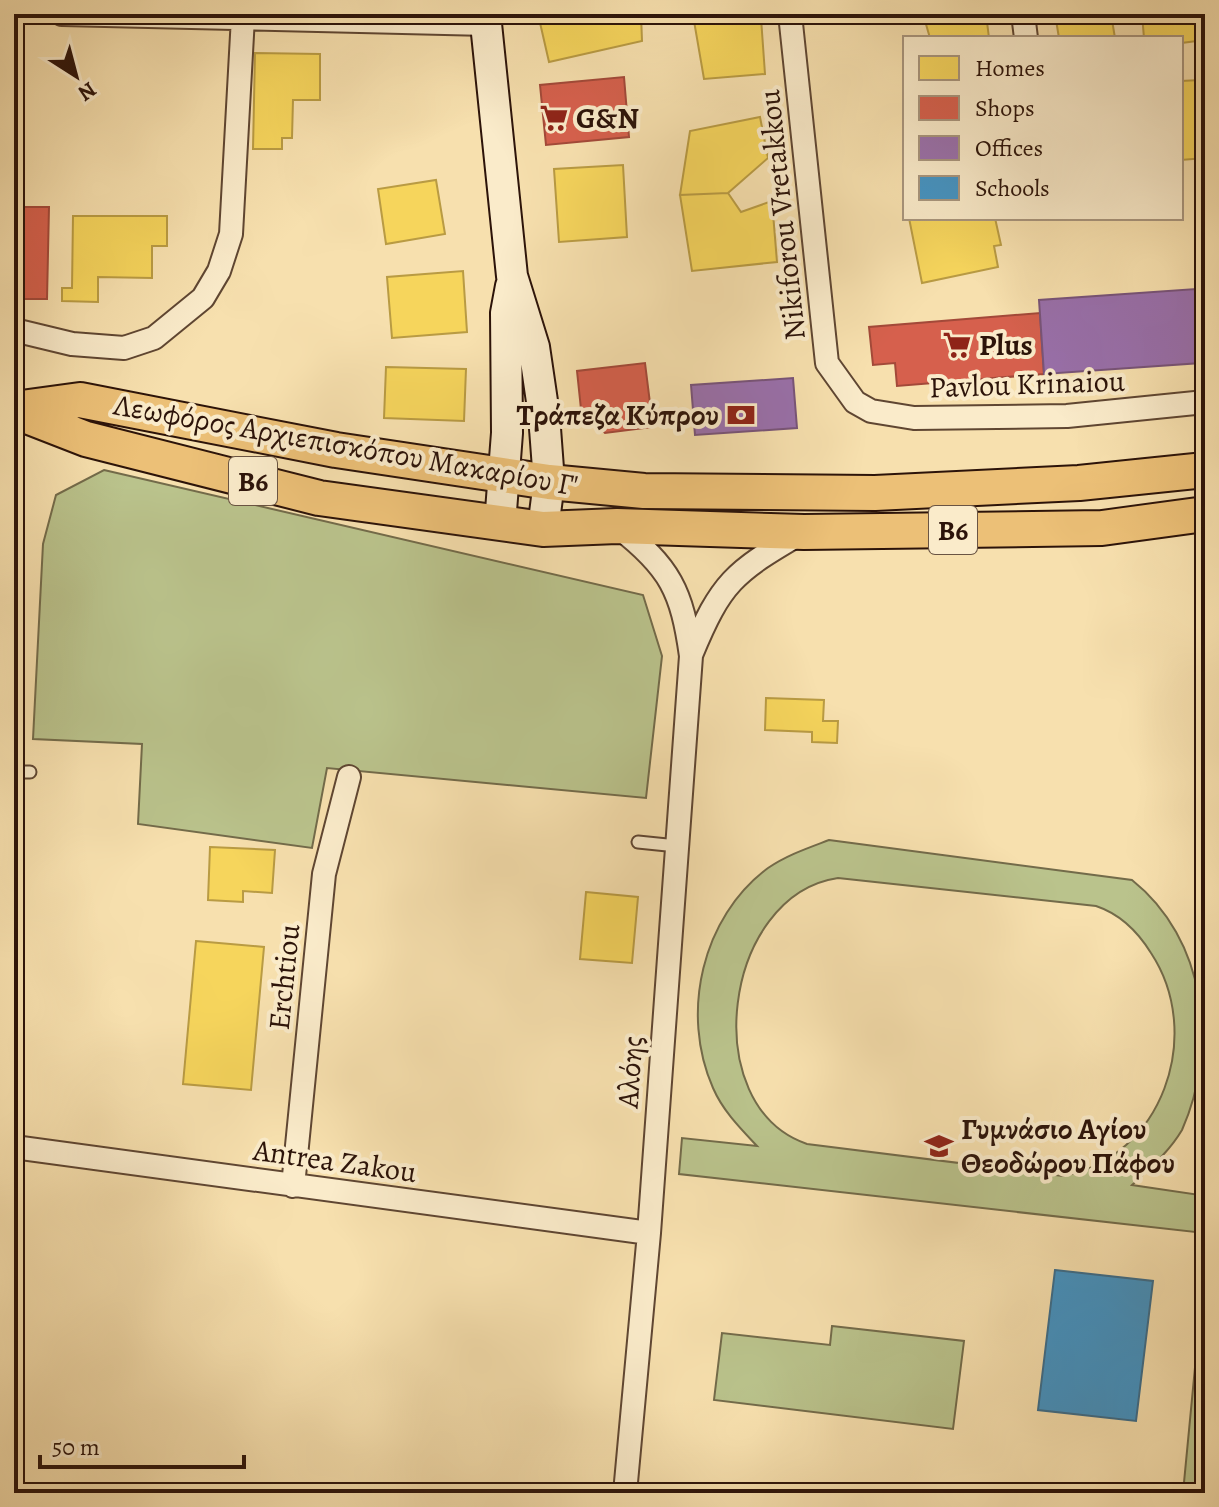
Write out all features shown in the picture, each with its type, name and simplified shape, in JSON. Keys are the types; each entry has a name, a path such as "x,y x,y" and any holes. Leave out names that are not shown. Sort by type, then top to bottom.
{"main road":[{"path":"486,19 512,276 534,347 549,482 543,529"},
{"path":"500,524 504,476 506,313 512,276"},
{"name":"Λεωφόρος Αρχιεπισκόπου Μακαρίου Γ'","path":"14,410 80,400 336,450 549,482 644,491 875,493 1079,483 1205,470"},
{"name":"Λεωφόρος Αρχιεπισκόπου Μακαρίου Γ'","path":"14,410 86,439 319,498 543,529 617,526 804,532 1102,528 1205,514"}],"street":[{"path":"62,14 486,19"},
{"name":"Nikiforou Vretakkou","path":"790,14 827,363 855,402"},
{"path":"1023,14 1026,36"},
{"path":"14,330 72,344 124,348 154,338 203,298 219,271 231,234 243,17"},
{"name":"Pavlou Krinaiou","path":"855,402 871,411 914,418 1067,416 1205,402"},
{"name":"Αλόης","path":"617,526 668,572 684,610 691,656 649,1233 625,1493"},
{"name":"Αλόης","path":"691,656 709,612 724,587 744,568 804,532"},
{"name":"Erchtiou","path":"293,1186 324,874 349,777"},
{"name":"Antrea Zakou","path":"14,1147 649,1233"}],"lane":[{"path":"14,772 30,772"},
{"path":"638,842 677,846"}],"green space":[{"path":"104,470 643,595 662,656 646,798 327,768 312,848 138,824 142,744 33,739 43,544 56,495"},
{"path":"829,840 1132,880 1157,904 1176,932 1190,963 1199,996 1202,1030 1200,1064 1194,1098 1182,1130 1165,1153 1132,1185 1200,1195 1195,1232 679,1174 682,1138 757,1146 722,1104 703,1059 698,1029 698,998 703,968 713,939 727,912 745,888 768,868","holes":["838,878 1096,906 1121,919 1146,945 1167,985 1174,1020 1173,1055 1164,1088 1149,1119 1126,1145 1097,1165 1063,1176 807,1144 772,1122 749,1089 738,1048 738,1003 748,960 769,921 799,893"]},
{"path":"1205,1263 1205,1493 1183,1493"},
{"path":"832,1326 964,1341 953,1429 714,1400 722,1333 830,1345"}],"building: Homes":[{"path":"538,14 641,14 642,41 549,62"},
{"path":"923,14 986,14 989,36 929,36"},
{"path":"1055,14 1111,14 1115,36 1059,36"},
{"path":"1142,14 1202,14 1205,40 1183,43 1183,36 1144,36"},
{"path":"761,18 765,74 704,79 694,21"},
{"path":"255,53 320,54 320,100 293,100 292,138 282,138 282,149 253,149"},
{"path":"1200,80 1205,158 1183,160 1183,81"},
{"path":"760,117 768,158 728,193 680,195 690,131"},
{"path":"623,165 627,237 559,242 554,169"},
{"path":"436,180 445,234 386,244 378,189"},
{"path":"728,193 741,212 772,201 777,262 692,271 680,195"},
{"path":"73,216 167,216 167,246 152,246 152,278 98,277 98,302 62,301 62,288 72,288"},
{"path":"909,220 995,220 1001,245 994,246 998,267 922,283"},
{"path":"463,271 467,332 392,338 387,277"},
{"path":"386,367 466,369 464,421 384,418"},
{"path":"766,698 824,700 823,721 838,721 837,743 812,742 812,732 765,730"},
{"path":"210,847 275,850 272,893 243,891 243,902 208,900"},
{"path":"586,892 638,897 632,963 580,959"},
{"path":"196,941 264,947 251,1090 183,1084"}],"building: Shops":[{"path":"624,77 629,137 546,145 540,85"},
{"path":"14,207 49,207 47,299 14,299"},
{"name":"Plus","path":"1040,313 1044,374 897,386 895,363 873,365 869,327"},
{"path":"645,363 653,427 605,433 581,409 577,371"}],"building: Offices":[{"path":"1196,289 1201,363 1044,374 1039,300"},
{"path":"793,378 797,428 695,435 691,385"}],"building: Schools":[{"path":"1055,1270 1153,1281 1136,1421 1038,1410"}],"place":[{"name":"G&N","path":"554,118"},
{"name":"Plus","path":"957,345"},
{"name":"Τράπεζα Κύπρου","path":"741,415"},
{"name":"Γυμνάσιο Αγίου Θεοδώρου Πάφου","path":"939,1146"}]}
